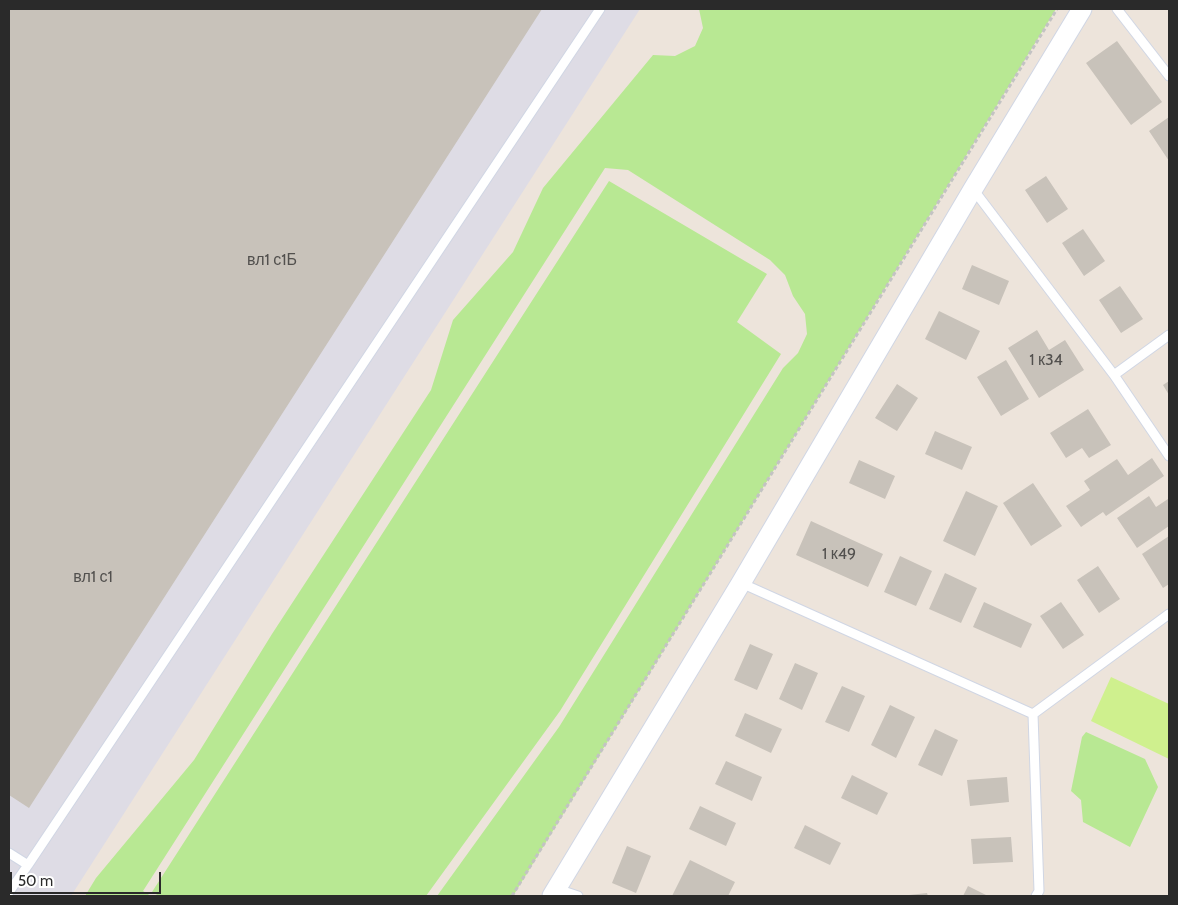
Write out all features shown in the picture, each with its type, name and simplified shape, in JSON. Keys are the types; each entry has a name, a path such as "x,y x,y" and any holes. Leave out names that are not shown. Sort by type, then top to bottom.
{"street":[{"path":"554,892 742,583 973,189 1082,9"}],"lane":[{"path":"9,892 600,9"},
{"path":"1117,9 1169,76"},
{"path":"973,189 1114,375 1169,456"},
{"path":"1114,375 1169,335"},
{"path":"742,583 1033,714"},
{"path":"1033,714 1169,614"},
{"path":"1033,714 1039,891 1036,896"},
{"path":"9,853 28,865"},
{"path":"554,892 578,896"}],"path":[{"path":"512,896 1057,9"}],"shaded area":[{"path":"9,9 640,9 71,896 9,896"}],"green space":[{"path":"699,9 1056,9 513,896 437,896 559,727 783,368 798,353 807,334 805,314 793,296 785,275 770,260 628,170 605,168 143,891 151,896 85,896 96,878 194,760 272,634 431,390 453,320 513,252 543,188 653,55 675,56 695,46 703,28"},
{"path":"609,181 767,274 737,322 781,354 560,711 426,896 159,896 152,892"},
{"path":"1111,677 1169,704 1169,759 1091,721"},
{"path":"1086,732 1145,759 1158,787 1130,847 1083,822 1081,800 1071,791 1082,737"}],"building":[{"path":"9,9 542,9 29,808 9,795"},
{"path":"1117,41 1162,102 1131,125 1086,63"},
{"path":"1169,117 1169,161 1149,131"},
{"path":"1046,176 1068,209 1047,223 1025,190"},
{"path":"1083,229 1105,261 1084,276 1062,243"},
{"path":"972,265 1009,281 999,305 962,289"},
{"path":"1120,286 1143,319 1121,333 1099,300"},
{"path":"939,311 980,331 966,360 925,339"},
{"path":"1037,330 1049,350 1065,340 1084,370 1039,398 1008,348"},
{"path":"1006,360 1029,399 1001,416 977,377"},
{"path":"1169,381 1169,395 1163,385"},
{"path":"897,384 918,398 897,431 875,418"},
{"path":"1088,409 1111,445 1089,458 1082,448 1066,458 1050,433"},
{"path":"935,431 972,447 962,470 925,454"},
{"path":"1152,458 1164,476 1106,516 1103,512 1081,527 1066,506 1090,490 1084,481 1117,459 1128,475"},
{"path":"859,460 895,476 885,499 849,483"},
{"path":"1033,483 1062,526 1031,546 1003,503"},
{"path":"966,491 998,506 975,556 943,541"},
{"path":"1149,496 1156,507 1168,499 1169,526 1137,548 1117,518"},
{"path":"811,521 883,554 868,587 796,555"},
{"path":"1169,536 1169,584 1163,588 1142,554"},
{"path":"900,556 932,571 916,606 884,592"},
{"path":"1098,566 1120,599 1099,613 1077,580"},
{"path":"945,573 977,588 961,623 929,609"},
{"path":"984,602 1032,624 1021,648 973,627"},
{"path":"1061,602 1084,635 1063,649 1040,616"},
{"path":"750,644 773,654 757,690 734,680"},
{"path":"795,663 818,673 802,710 779,699"},
{"path":"842,686 865,696 849,732 825,722"},
{"path":"890,705 915,717 896,758 871,745"},
{"path":"745,713 782,729 771,753 735,736"},
{"path":"935,729 958,740 942,776 918,765"},
{"path":"726,761 762,777 752,801 715,784"},
{"path":"852,775 888,793 877,815 841,798"},
{"path":"1007,777 1009,802 970,806 967,780"},
{"path":"700,806 736,823 726,846 689,829"},
{"path":"805,825 841,843 830,865 794,848"},
{"path":"1011,837 1013,862 973,864 971,839"},
{"path":"627,846 651,856 636,893 612,883"},
{"path":"690,860 735,882 728,896 672,896"},
{"path":"968,886 988,896 963,896"},
{"path":"927,893 928,896 909,896 909,895"}]}
